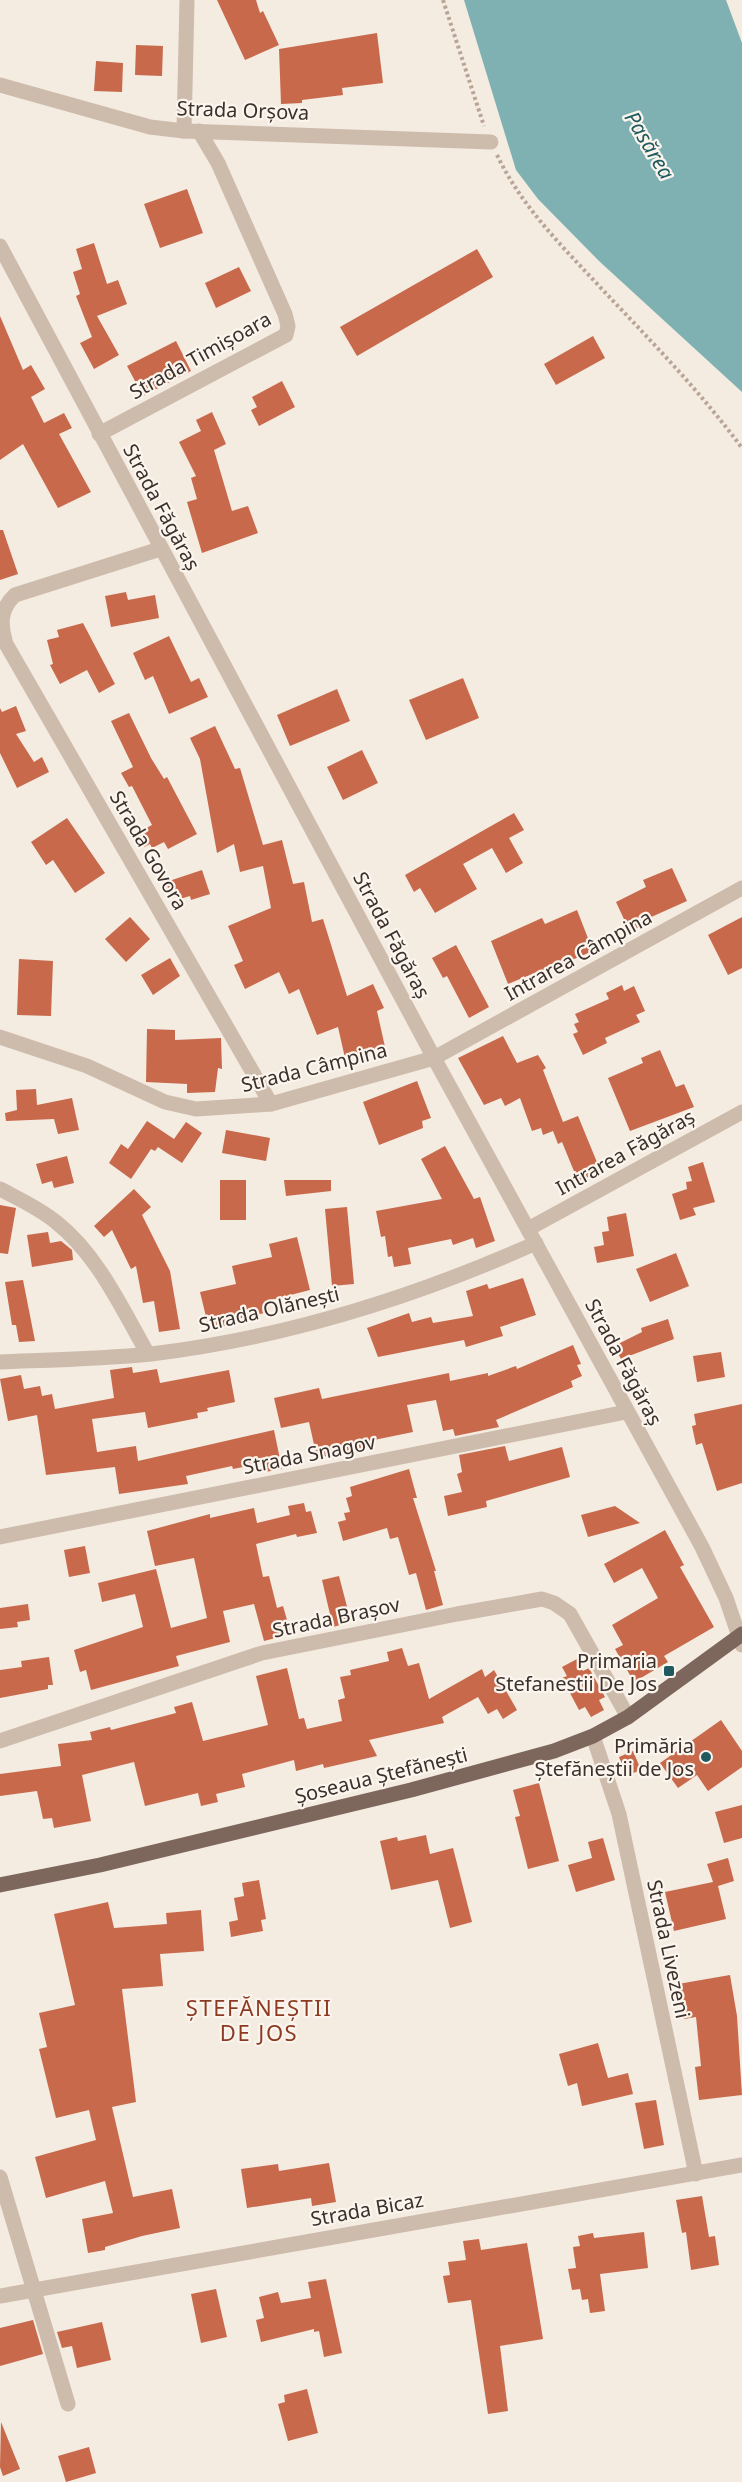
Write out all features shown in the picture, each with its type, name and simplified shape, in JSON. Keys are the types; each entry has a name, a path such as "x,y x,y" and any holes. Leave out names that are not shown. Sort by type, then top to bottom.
{"main road":[{"name":"Șoseaua Ștefănești","path":"0,1885 100,1865 411,1790 554,1751 593,1736 628,1717 742,1638"}],"street":[{"path":"187,0 192,131"},
{"name":"Strada Orșova","path":"0,85 150,127 192,131 491,141"},
{"name":"Strada Timișoara","path":"99,434 286,335 288,326 285,314 218,163 192,131"},
{"name":"Strada Făgăraș","path":"0,246 434,1058 702,1547 742,1638"},
{"name":"Strada Govora","path":"160,549 15,595 5,603 0,614 6,644 271,1104"},
{"name":"Intrarea Câmpina","path":"434,1058 742,888"},
{"name":"Strada Câmpina","path":"0,1036 87,1066 165,1102 196,1109 271,1104 434,1058"},
{"name":"Intrarea Făgăraș","path":"528,1228 742,1112"},
{"path":"0,1190 31,1205 76,1240 93,1262 148,1354"},
{"name":"Strada Olănești","path":"0,1362 148,1354 218,1344 346,1314 424,1289 536,1243"},
{"name":"Strada Snagov","path":"0,1537 626,1412"},
{"name":"Strada Brașov","path":"0,1741 262,1653 542,1599 554,1603 570,1614 628,1717"},
{"name":"Strada Livezeni","path":"593,1736 619,1814 696,2174"},
{"name":"Strada Bicaz","path":"0,2296 34,2288 742,2165"},
{"path":"0,2177 68,2404"}],"path":[{"path":"443,0 481,122 512,185 549,235 672,364 742,448"}],"water":[{"name":"Pasărea","path":"464,0 726,0 742,43 742,392 599,261 538,199 516,170"}],"building":[{"path":"217,0 256,0 260,13 263,11 279,45 245,60"},
{"path":"377,33 383,83 342,88 343,95 302,100 302,103 281,104 279,49"},
{"path":"136,45 163,46 162,76 135,75"},
{"path":"96,61 123,63 122,92 94,91"},
{"path":"187,189 203,233 160,248 144,204"},
{"path":"94,243 107,284 118,280 127,304 97,316 119,355 94,369 80,343 92,337 76,296 80,294 73,272 82,269 76,249"},
{"path":"477,249 493,277 357,356 340,327"},
{"path":"239,267 251,291 216,308 205,283"},
{"path":"0,316 23,370 31,365 45,389 31,397 44,423 64,413 72,428 59,434 91,492 58,508 23,444 0,460"},
{"path":"593,336 605,358 556,385 544,364"},
{"path":"176,341 191,371 143,396 127,366"},
{"path":"282,381 295,407 259,426 251,410 257,407 252,397"},
{"path":"212,412 226,444 214,450 232,511 248,506 258,533 202,553 187,502 197,499 191,478 196,476 179,442 201,431 196,420"},
{"path":"0,530 3,530 18,574 0,580"},
{"path":"126,592 128,600 155,595 159,618 111,627 105,596"},
{"path":"83,623 115,684 99,693 87,670 60,684 50,665 53,664 47,640 59,637 57,630"},
{"path":"169,636 191,682 199,678 208,697 169,714 153,676 145,680 133,653"},
{"path":"463,678 479,718 426,740 409,700"},
{"path":"337,689 350,721 290,746 277,715"},
{"path":"16,706 26,731 16,734 34,762 42,757 49,772 17,788 0,753 0,708 2,712"},
{"path":"129,713 151,758 164,779 167,777 197,834 168,849 164,842 152,848 150,844 144,847 137,833 152,825 132,786 129,787 121,773 133,767 111,721"},
{"path":"215,726 235,769 240,768 263,845 282,840 293,884 304,882 312,922 323,919 347,996 373,984 384,1008 377,1011 385,1047 345,1058 338,1027 317,1035 299,989 289,994 279,972 245,989 234,965 243,961 228,926 271,908 263,866 240,872 234,844 217,853 200,759 190,738"},
{"path":"362,750 378,783 343,800 327,767"},
{"path":"514,813 524,830 509,838 523,863 506,873 492,848 463,864 477,889 435,913 420,888 414,892 405,875"},
{"path":"67,818 105,873 75,893 53,860 46,865 31,842"},
{"path":"672,868 687,901 649,918 651,921 630,932 616,902 646,887 643,880"},
{"path":"202,870 210,894 191,900 190,896 180,899 179,895 171,897 166,882"},
{"path":"577,910 593,951 539,974 537,972 508,984 491,941 542,918 545,924"},
{"path":"130,917 150,939 126,962 105,939"},
{"path":"742,917 742,968 728,975 708,935"},
{"path":"456,945 489,1007 469,1018 447,976 443,978 432,958"},
{"path":"170,958 180,976 153,995 141,975"},
{"path":"19,959 53,961 51,1016 17,1015"},
{"path":"622,985 624,991 634,986 645,1011 636,1015 640,1022 605,1038 607,1043 583,1055 573,1034 578,1032 574,1024 579,1022 575,1014 609,999 606,993"},
{"path":"147,1029 175,1030 175,1040 221,1038 222,1069 218,1068 215,1092 187,1093 187,1084 146,1082"},
{"path":"503,1036 517,1063 538,1055 546,1068 543,1070 563,1122 578,1116 601,1172 578,1181 562,1142 558,1144 553,1131 543,1135 541,1128 532,1131 520,1098 505,1106 501,1098 484,1105 458,1058"},
{"path":"660,1050 676,1087 684,1084 694,1107 630,1131 608,1078 643,1063 641,1058"},
{"path":"417,1081 431,1118 422,1121 423,1128 379,1145 363,1102"},
{"path":"36,1089 37,1105 72,1098 79,1130 58,1134 54,1119 6,1121 5,1113 17,1110 16,1090"},
{"path":"147,1121 174,1139 186,1122 202,1133 182,1163 158,1147 155,1151 151,1149 131,1179 109,1163 121,1144 128,1149"},
{"path":"226,1130 270,1138 266,1161 222,1153"},
{"path":"445,1146 474,1199 480,1197 495,1241 476,1248 473,1238 453,1245 451,1239 408,1248 411,1264 394,1267 392,1256 388,1257 385,1236 381,1237 376,1211 442,1199 421,1159"},
{"path":"67,1156 74,1183 54,1188 52,1181 42,1184 36,1164"},
{"path":"703,1162 715,1202 693,1208 696,1215 680,1220 672,1194 687,1189 686,1182 692,1181 688,1167"},
{"path":"220,1180 246,1180 246,1220 220,1220"},
{"path":"284,1180 331,1180 331,1191 286,1196"},
{"path":"134,1189 151,1207 142,1215 170,1271 180,1329 159,1332 154,1301 143,1303 136,1266 131,1269 112,1230 104,1237 94,1226"},
{"path":"0,1205 16,1208 8,1254 0,1253"},
{"path":"347,1207 354,1284 332,1286 325,1209"},
{"path":"626,1213 634,1256 597,1263 594,1247 604,1245 602,1232 609,1231 607,1217"},
{"path":"48,1232 50,1243 61,1241 72,1250 73,1260 32,1267 27,1235"},
{"path":"297,1237 310,1290 267,1301 269,1312 228,1321 229,1325 209,1329 200,1292 236,1284 232,1266 272,1257 269,1244"},
{"path":"676,1253 689,1286 650,1302 636,1269"},
{"path":"523,1278 536,1315 500,1327 503,1336 466,1347 464,1340 378,1357 367,1328 409,1313 412,1322 431,1317 433,1323 473,1316 466,1291 487,1284 489,1289"},
{"path":"23,1280 35,1341 19,1342 16,1325 12,1325 5,1282"},
{"path":"668,1319 674,1339 621,1359 614,1346 642,1332 641,1328"},
{"path":"573,1345 581,1364 577,1365 582,1376 571,1381 573,1387 496,1420 499,1427 455,1436 453,1429 443,1431 436,1400 407,1405 413,1432 374,1440 375,1446 317,1458 309,1422 281,1428 274,1398 319,1388 322,1399 449,1373 450,1381 488,1373 488,1376 516,1366 517,1369"},
{"path":"721,1352 725,1377 697,1382 693,1356"},
{"path":"132,1367 133,1373 157,1369 160,1383 229,1370 235,1402 207,1408 208,1411 197,1413 198,1418 148,1428 145,1412 92,1419 97,1452 136,1446 138,1461 274,1430 282,1469 265,1472 263,1463 233,1469 232,1466 186,1476 188,1484 119,1494 115,1467 46,1475 37,1415 8,1421 0,1379 21,1375 24,1389 40,1386 42,1396 52,1394 55,1409 114,1398 110,1370"},
{"path":"742,1404 742,1483 717,1491 702,1443 696,1445 692,1426 696,1425 694,1414"},
{"path":"505,1446 509,1461 562,1447 570,1477 486,1501 487,1507 448,1516 444,1496 462,1492 457,1474 462,1472 459,1455"},
{"path":"409,1469 417,1498 413,1498 436,1571 434,1571 443,1605 426,1610 416,1573 409,1575 398,1537 390,1539 387,1528 343,1541 338,1522 346,1520 344,1513 350,1512 346,1498 352,1496 350,1487"},
{"path":"304,1503 306,1512 311,1511 317,1533 297,1537 296,1534 256,1544 263,1577 269,1576 277,1608 283,1606 291,1634 264,1641 254,1604 223,1611 230,1642 176,1656 179,1666 91,1690 86,1670 80,1672 74,1650 143,1627 135,1594 102,1602 98,1583 156,1569 171,1628 207,1618 194,1558 155,1566 147,1531 210,1514 210,1518 254,1508 257,1523 290,1515 288,1506"},
{"path":"615,1506 640,1523 588,1537 581,1515"},
{"path":"665,1530 684,1565 680,1567 714,1627 664,1656 668,1662 634,1682 615,1649 623,1645 612,1625 658,1598 642,1568 614,1583 604,1564"},
{"path":"85,1546 90,1573 69,1577 64,1550"},
{"path":"339,1576 351,1622 333,1627 322,1580"},
{"path":"28,1604 30,1620 17,1622 18,1627 0,1629 0,1608"},
{"path":"402,1648 408,1666 419,1663 429,1699 482,1669 485,1677 494,1670 517,1710 503,1719 497,1709 488,1714 478,1697 442,1717 444,1723 369,1740 377,1756 324,1768 323,1764 296,1771 294,1760 242,1774 245,1787 216,1794 218,1802 201,1806 198,1793 145,1806 134,1762 82,1775 91,1821 54,1828 52,1818 43,1819 37,1791 0,1796 0,1774 61,1766 58,1744 92,1740 90,1732 110,1727 111,1730 176,1713 174,1707 192,1702 203,1741 268,1725 256,1676 287,1668 299,1719 304,1718 307,1729 342,1721 338,1700 345,1698 340,1677 351,1675 350,1670 389,1661 387,1652"},
{"path":"49,1657 53,1685 48,1685 48,1689 0,1698 0,1670 22,1667 21,1661"},
{"path":"577,1659 583,1671 589,1668 605,1697 599,1700 604,1710 591,1717 585,1707 579,1710 562,1678 567,1676 562,1667"},
{"name":"Primăria Ștefăneștii de Jos","path":"721,1720 742,1751 742,1767 708,1791 697,1775 678,1788 660,1763"},
{"path":"633,1751 641,1770 626,1776 619,1757"},
{"path":"539,1783 559,1861 528,1869 515,1817 520,1816 513,1790"},
{"path":"742,1805 742,1838 724,1843 715,1812"},
{"path":"426,1835 430,1854 453,1848 472,1922 450,1928 438,1880 391,1890 380,1841 397,1837 398,1841"},
{"path":"603,1838 615,1880 576,1892 568,1865 592,1858 588,1842"},
{"path":"728,1858 734,1881 718,1886 726,1919 674,1931 665,1892 713,1882 707,1864"},
{"path":"259,1880 266,1919 261,1920 263,1931 231,1937 229,1922 238,1920 234,1898 244,1896 242,1883"},
{"path":"108,1902 114,1928 167,1924 166,1913 201,1910 204,1951 160,1954 163,1986 122,1989 136,2102 112,2107 133,2197 172,2189 180,2228 142,2236 105,2247 105,2250 88,2253 82,2219 113,2213 105,2181 46,2198 35,2157 96,2140 89,2110 56,2118 39,2049 47,2047 39,2013 75,2005 54,1914"},
{"path":"730,1975 737,2016 742,2095 699,2100 695,2067 701,2066 696,2017 684,2019 678,1984"},
{"path":"598,2043 608,2078 628,2073 633,2094 582,2106 577,2083 568,2086 559,2054"},
{"path":"656,2100 664,2145 644,2149 635,2103"},
{"path":"329,2163 336,2202 312,2206 311,2198 247,2208 241,2169 278,2164 279,2171"},
{"path":"702,2196 709,2237 715,2236 719,2265 691,2270 686,2232 682,2233 676,2200"},
{"path":"644,2232 648,2268 600,2274 605,2311 590,2313 588,2299 582,2300 580,2289 572,2290 568,2269 576,2268 573,2247 580,2246 578,2236 593,2233 594,2238"},
{"path":"479,2239 481,2250 527,2243 543,2339 500,2346 508,2411 488,2414 471,2300 448,2303 443,2276 450,2275 448,2262 466,2260 463,2241"},
{"path":"326,2279 342,2353 324,2357 319,2331 314,2332 314,2329 261,2342 256,2320 264,2318 259,2297 278,2292 281,2303 311,2298 308,2282"},
{"path":"216,2289 227,2337 201,2343 191,2294"},
{"path":"33,2320 43,2354 0,2366 0,2328"},
{"path":"102,2322 111,2360 77,2368 72,2346 62,2348 57,2332"},
{"path":"307,2389 318,2433 288,2441 278,2404 285,2402 284,2395"},
{"path":"1,2422 20,2469 3,2476 0,2467"},
{"path":"89,2447 96,2473 66,2482 58,2456"}],"place":[{"name":"Primaria Stefanestii De Jos","path":"669,1671"},
{"name":"Primăria Ștefăneștii de Jos","path":"706,1757"}],"district":[{"name":"ȘTEFĂNEȘTII DE JOS","path":"259,2020"}]}
